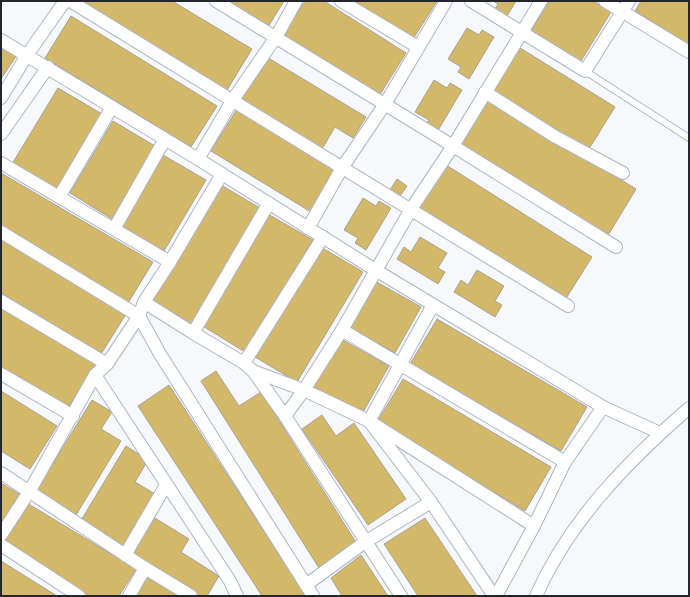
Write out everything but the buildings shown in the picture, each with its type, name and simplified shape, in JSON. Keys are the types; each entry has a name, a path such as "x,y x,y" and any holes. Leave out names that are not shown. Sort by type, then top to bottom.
{"street":[{"path":"1,98 26,55 65,1"},
{"path":"70,1 568,306"},
{"path":"216,1 616,247"},
{"path":"198,159 232,101 276,37 296,1"},
{"path":"341,1 418,47"},
{"path":"308,228 342,168 385,104 446,1"},
{"path":"471,1 585,71 629,1"},
{"path":"285,416 304,390 342,330 411,209 453,146 541,1"},
{"path":"605,1 689,52"},
{"path":"1,40 198,159 376,271 603,407 660,433"},
{"path":"1,134 48,67"},
{"path":"485,92 554,136 623,173"},
{"path":"59,197 112,107"},
{"path":"114,229 165,139"},
{"path":"1,163 170,262"},
{"path":"1,535 28,492 96,375 107,364 139,316 144,302 170,262 222,174"},
{"path":"193,333 269,204"},
{"path":"1,232 139,316 160,354 313,596"},
{"path":"244,363 323,237"},
{"path":"1,301 107,364"},
{"path":"144,302 244,363 253,371 285,416 401,596"},
{"path":"369,421 433,305"},
{"path":"342,330 565,462"},
{"path":"253,371 304,390 369,421 534,526"},
{"path":"1,374 73,416"},
{"path":"96,375 166,485 230,581 237,596"},
{"path":"369,421 431,502 495,596 534,526 565,462 603,407"},
{"path":"536,596 551,566 579,523 618,476 660,433 689,408"},
{"path":"1,473 145,568 191,596"},
{"path":"125,555 166,485"},
{"path":"306,585 365,542 431,502"},
{"path":"1,545 79,596"},
{"path":"128,596 145,568"}],"lane":[{"path":"585,71 689,138"}]}
